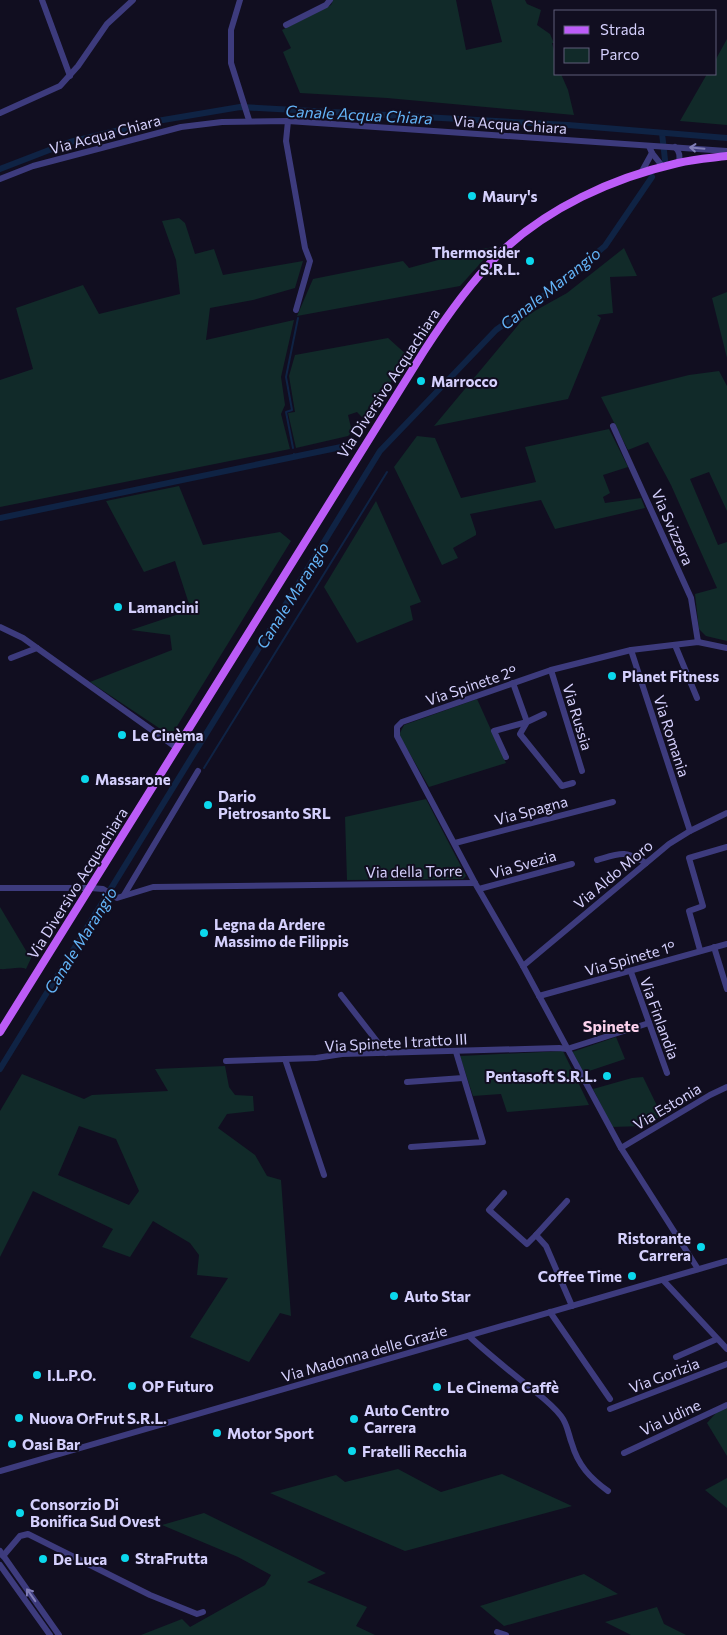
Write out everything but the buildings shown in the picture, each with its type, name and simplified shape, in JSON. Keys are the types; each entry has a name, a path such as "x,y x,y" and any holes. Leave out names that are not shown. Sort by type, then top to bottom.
{"main road":[{"name":"Via Diversivo Acquachiara","path":"0,1032 424,351 468,289 500,254 537,224 579,198 658,168 727,156"}],"street":[{"path":"42,0 70,76"},
{"path":"0,113 60,86 70,76 107,24 133,0"},
{"path":"240,0 231,30 231,62 248,117"},
{"path":"286,25 326,5 330,0"},
{"name":"Via Acqua Chiara","path":"0,179 33,166 181,127 248,117 727,151"},
{"path":"288,121 286,141 305,248 310,261 296,310"},
{"path":"649,146 658,168"},
{"path":"671,146 679,151 680,158 678,163"},
{"path":"641,173 652,153"},
{"name":"Via Svizzera","path":"614,426 691,598 698,642"},
{"path":"0,626 23,638 177,748"},
{"name":"Via Spinete 2°","path":"475,882 397,736 397,727 402,722 551,670 631,650 698,642 727,648"},
{"path":"675,645 698,698"},
{"path":"11,658 37,648"},
{"name":"Via Romania","path":"631,650 690,831"},
{"name":"Via Russia","path":"551,670 582,771"},
{"path":"513,683 527,722"},
{"path":"506,756 494,731 527,722 544,714"},
{"path":"527,722 520,734 562,786 573,783"},
{"path":"124,895 198,771"},
{"name":"Via Spagna","path":"455,843 614,802"},
{"name":"Via Aldo Moro","path":"523,966 669,844 690,831 727,813"},
{"path":"700,950 689,911 703,906 689,858 727,846"},
{"path":"597,860 617,854 631,854 646,863"},
{"name":"Via Svezia","path":"480,890 572,864"},
{"name":"Via della Torre","path":"0,888 103,889 117,898 154,888 475,882 523,966 621,1148 698,1270"},
{"name":"Via Spinete 1°","path":"539,996 727,944"},
{"path":"714,947 727,989"},
{"name":"Via Finlandia","path":"631,972 667,1073"},
{"path":"341,995 386,1053"},
{"name":"Via Spinete I tratto III","path":"226,1061 285,1059 342,1054 567,1049 649,1023"},
{"path":"411,1147 483,1142 456,1052"},
{"path":"285,1059 324,1175"},
{"path":"407,1082 463,1078"},
{"name":"Via Estonia","path":"621,1148 710,1095 727,1087"},
{"path":"504,1193 489,1210 527,1244 566,1201"},
{"path":"536,1235 546,1246 572,1306"},
{"name":"Via Madonna delle Grazie","path":"0,1471 4,1467 727,1261"},
{"path":"663,1280 727,1350"},
{"path":"550,1312 610,1399"},
{"path":"469,1336 550,1403 562,1417 569,1430 577,1459 593,1481 608,1491"},
{"path":"676,1357 717,1339"},
{"name":"Via Gorizia","path":"610,1409 727,1364"},
{"name":"Via Udine","path":"624,1453 727,1405"},
{"path":"59,1635 2,1554 20,1536 28,1534 150,1595 197,1614 203,1612"},
{"path":"0,1565 50,1635"},
{"path":"497,1632 506,1635"}],"green space":[{"path":"333,0 456,0 466,50 502,42 491,0 525,0 527,4 541,10 537,25 550,34 554,43 552,43 554,50 554,75 561,75 568,90 574,115 387,98 300,93 283,52 291,48 282,30 331,5"},
{"path":"727,39 727,125 680,121 706,75 717,75 717,57"},
{"path":"179,218 185,223 195,254 214,249 223,275 303,261 295,288 253,300 210,308 206,340 294,320 281,377 285,405 281,414 290,449 0,507 0,380 33,369 16,308 83,285 99,314 180,294 176,260 162,221"},
{"path":"495,247 460,286 297,316 313,279 403,261 409,268 449,257 453,253"},
{"path":"624,248 637,276 610,277 613,313 597,315 601,318 568,399 434,426 522,318 567,293"},
{"path":"727,292 727,358 712,298"},
{"path":"388,338 408,356 368,417 362,417 357,412 348,415 352,432 348,436 296,448 288,413 295,412 289,376 295,355"},
{"path":"719,371 727,386 727,511 709,472 690,479 718,545 727,542 727,641 706,636 699,629 695,594 717,588 671,485 648,442 628,450 601,397 689,375"},
{"path":"609,429 628,467 603,475 610,493 603,497 605,503 641,498 645,508 555,529 541,500 470,514 476,535 453,548 458,558 442,565 394,467 417,436 435,438 461,498 536,482 525,447"},
{"path":"179,486 203,545 280,532 291,541 171,736 90,682 172,650 170,635 131,630 191,610 175,561 144,572 106,501"},
{"path":"376,501 421,602 410,606 413,620 357,643 324,587"},
{"path":"477,699 506,763 429,787 399,735 404,725"},
{"path":"426,799 466,876 463,879 347,880 345,817"},
{"path":"0,907 28,954 33,954 26,969 0,969"},
{"path":"616,1037 625,1059 583,1073 572,1052"},
{"path":"563,1051 589,1105 507,1112 501,1094 473,1096 460,1056"},
{"path":"225,1066 229,1087 235,1095 253,1096 254,1111 227,1114 218,1128 255,1155 267,1176 281,1180 291,1316 280,1313 249,1362 190,1337 228,1278 197,1275 199,1255 190,1243 153,1221 130,1257 102,1247 113,1229 33,1191 0,1257 0,1111 22,1074 84,1099 92,1095 168,1091 155,1069","holes":["79,1126 116,1139 139,1191 129,1205 58,1175"]},
{"path":"643,1077 662,1116 643,1126 612,1127 593,1089 632,1078"},
{"path":"727,1408 727,1456 707,1423 716,1413"},
{"path":"398,1469 441,1492 502,1474 572,1506 405,1551 270,1493 336,1475 345,1482"},
{"path":"727,1478 727,1508 705,1490"},
{"path":"204,1513 326,1573 307,1582 367,1607 356,1626 375,1635 141,1635 182,1619 190,1627 265,1585 271,1575 238,1557 162,1525"},
{"path":"584,1574 618,1594 504,1626 480,1606"},
{"path":"657,1607 664,1624 686,1635 631,1635 605,1622"}],"waterway":[{"name":"Canale Acqua Chiara","path":"0,169 70,142 157,121 240,107 568,125 727,138"},
{"name":"Canale Marangio","path":"662,133 665,160"},
{"name":"Canale Marangio","path":"0,1069 380,451 496,330 560,284 605,246 652,177"},
{"path":"293,448 286,412 292,410 286,377 298,318"},
{"path":"0,518 346,446"},
{"path":"204,768 387,472"}],"place":[{"name":"Maury's","path":"472,196"},
{"name":"Thermosider S.R.L.","path":"530,261"},
{"name":"Marrocco","path":"421,381"},
{"name":"Lamancini","path":"118,607"},
{"name":"Planet Fitness","path":"612,676"},
{"name":"Le Cinèma","path":"122,735"},
{"name":"Massarone","path":"85,779"},
{"name":"Dario Pietrosanto SRL","path":"208,805"},
{"name":"Legna da Ardere Massimo de Filippis","path":"204,933"},
{"name":"Pentasoft S.R.L.","path":"607,1076"},
{"name":"Ristorante Carrera","path":"701,1247"},
{"name":"Coffee Time","path":"632,1276"},
{"name":"Auto Star","path":"394,1296"},
{"name":"I.L.P.O.","path":"37,1375"},
{"name":"OP Futuro","path":"132,1386"},
{"name":"Le Cinema Caffè","path":"437,1387"},
{"name":"Nuova OrFrut S.R.L.","path":"19,1418"},
{"name":"Auto Centro Carrera","path":"354,1419"},
{"name":"Motor Sport","path":"217,1433"},
{"name":"Oasi Bar","path":"12,1444"},
{"name":"Fratelli Recchia","path":"352,1451"},
{"name":"Consorzio Di Bonifica Sud Ovest","path":"20,1513"},
{"name":"StraFrutta","path":"125,1558"},
{"name":"De Luca","path":"43,1559"}],"district":[{"name":"Spinete","path":"611,1025"}]}
